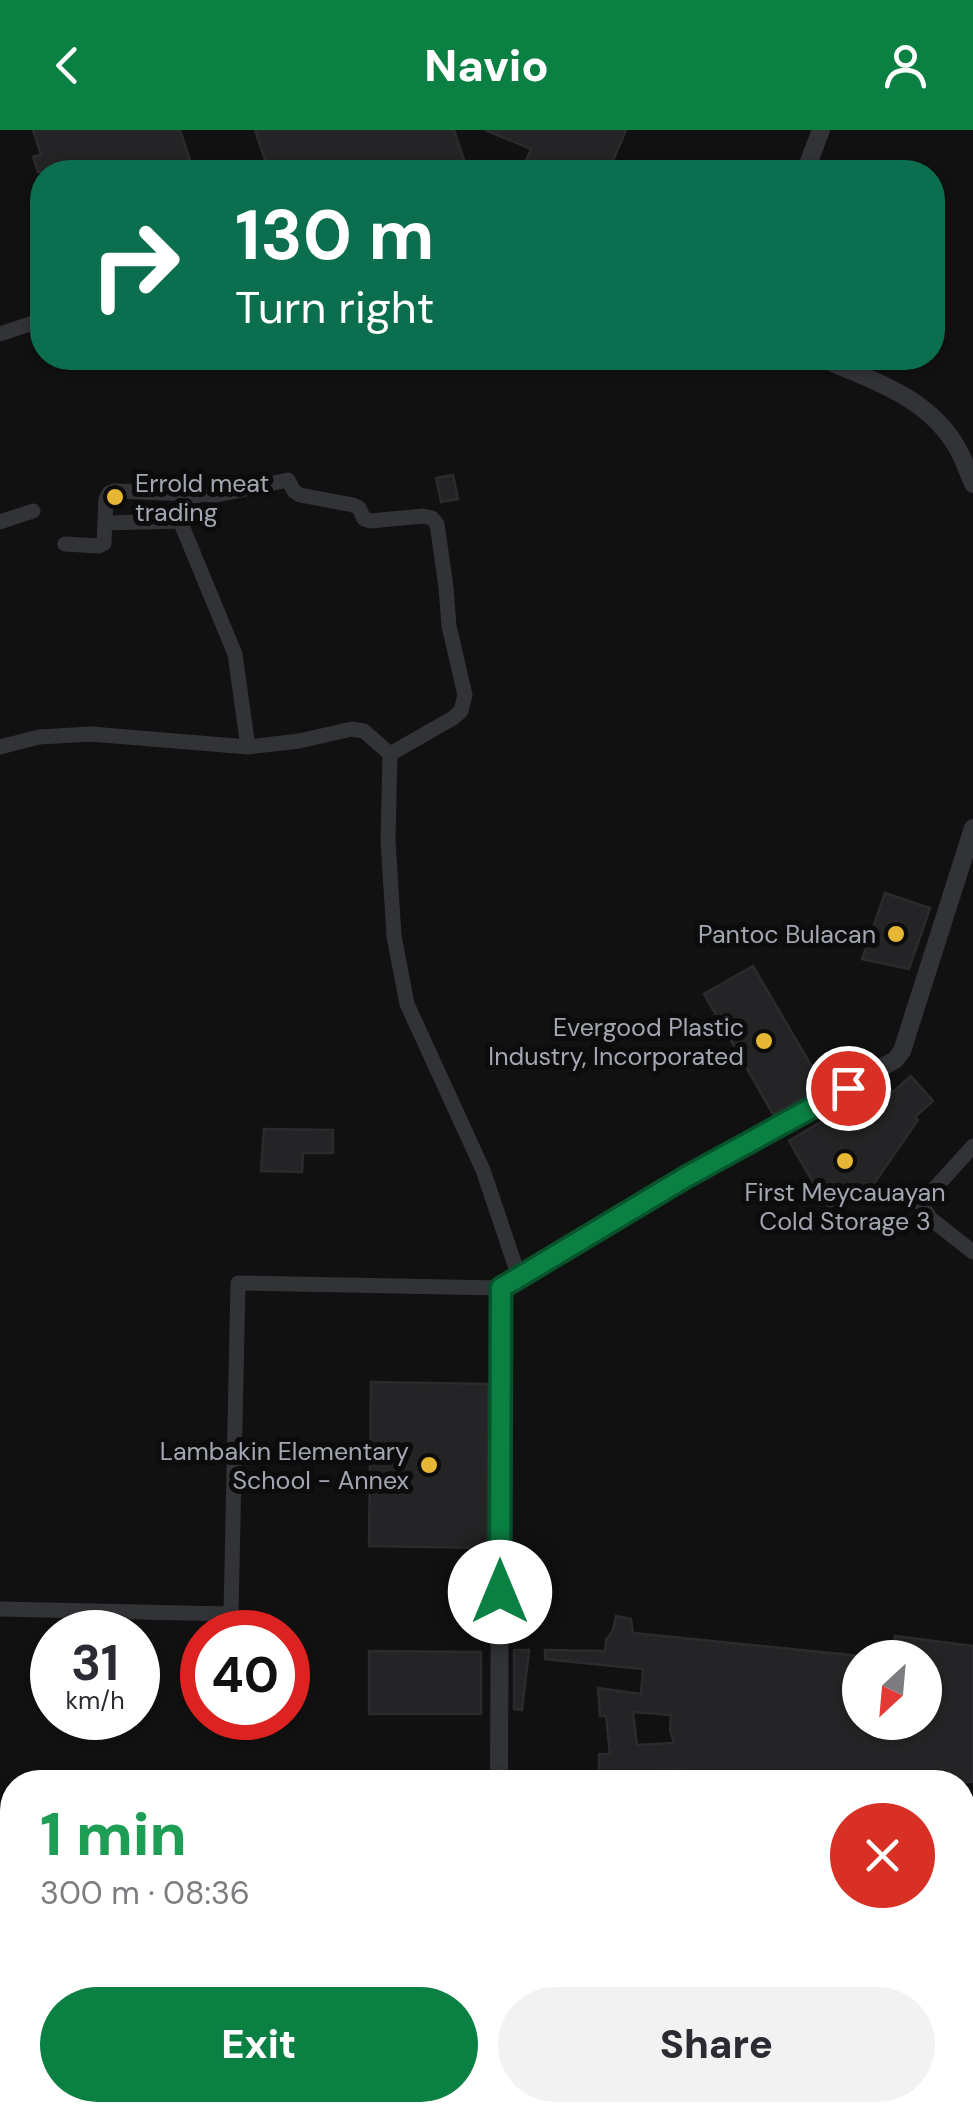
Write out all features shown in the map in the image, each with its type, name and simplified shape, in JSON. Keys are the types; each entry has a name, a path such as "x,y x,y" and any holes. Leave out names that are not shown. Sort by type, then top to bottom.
{"street":[{"path":"810,160 822,130"},
{"path":"0,334 30,324"},
{"path":"848,370 912,399 930,413 952,438 973,484"},
{"path":"65,544 100,546 104,542 106,500 114,491 217,495 288,480 300,496 352,505 370,521 432,518 437,524 449,626 462,676 464,705 453,718 390,754"},
{"path":"180,521 197,494"},
{"path":"0,522 33,511"},
{"path":"105,523 180,521"},
{"path":"180,521 235,654 248,748"},
{"path":"0,747 39,737 91,734 248,748 352,729 364,731 390,754 388,840 394,936 407,1004 483,1170 519,1277"},
{"path":"0,1609 230,1614 238,1283 501,1288 686,1177 895,1060 902,1051 973,828"},
{"path":"973,1146 926,1198 923,1208 973,1252"},
{"path":"499,1770 501,1288"}],"building":[{"path":"33,130 180,130 190,160 34,160 41,154"},
{"path":"255,130 454,130 464,160 265,160"},
{"path":"485,130 626,130 613,160 526,160 531,149"},
{"path":"453,475 458,499 441,502 436,478"},
{"name":"Pantoc Bulacan","path":"885,893 930,908 909,969 862,959"},
{"name":"Evergood Plastic Industry, Incorporated","path":"753,966 823,1086 773,1114 704,994"},
{"name":"First Meycauayan Cold Storage 3","path":"911,1076 933,1101 915,1117 918,1120 875,1182 828,1208 789,1141 885,1083 893,1092"},
{"path":"264,1129 333,1130 333,1153 303,1153 302,1172 261,1171"},
{"name":"Lambakin Elementary School - Annex","path":"371,1382 488,1384 487,1548 369,1546"},
{"path":"616,1616 631,1619 633,1633 842,1654 842,1740 942,1740 942,1642 973,1646 973,1770 599,1770 599,1754 610,1754 606,1716 600,1716 598,1688 641,1694 643,1669 545,1659 545,1650 605,1651","holes":["633,1712 671,1715 674,1743 637,1745"]},
{"path":"895,1636 926,1640 894,1640"},
{"path":"514,1650 529,1650 522,1710 514,1709"},
{"path":"369,1651 481,1652 481,1714 369,1714"}],"place":[{"name":"Errold meat trading","path":"115,497"},
{"name":"Pantoc Bulacan","path":"896,934"},
{"name":"Evergood Plastic Industry, Incorporated","path":"764,1041"},
{"name":"First Meycauayan Cold Storage 3","path":"845,1161"},
{"name":"Lambakin Elementary School - Annex","path":"429,1465"}],"route":[{"path":"500,1592 501,1288 686,1177 848,1088"}]}
